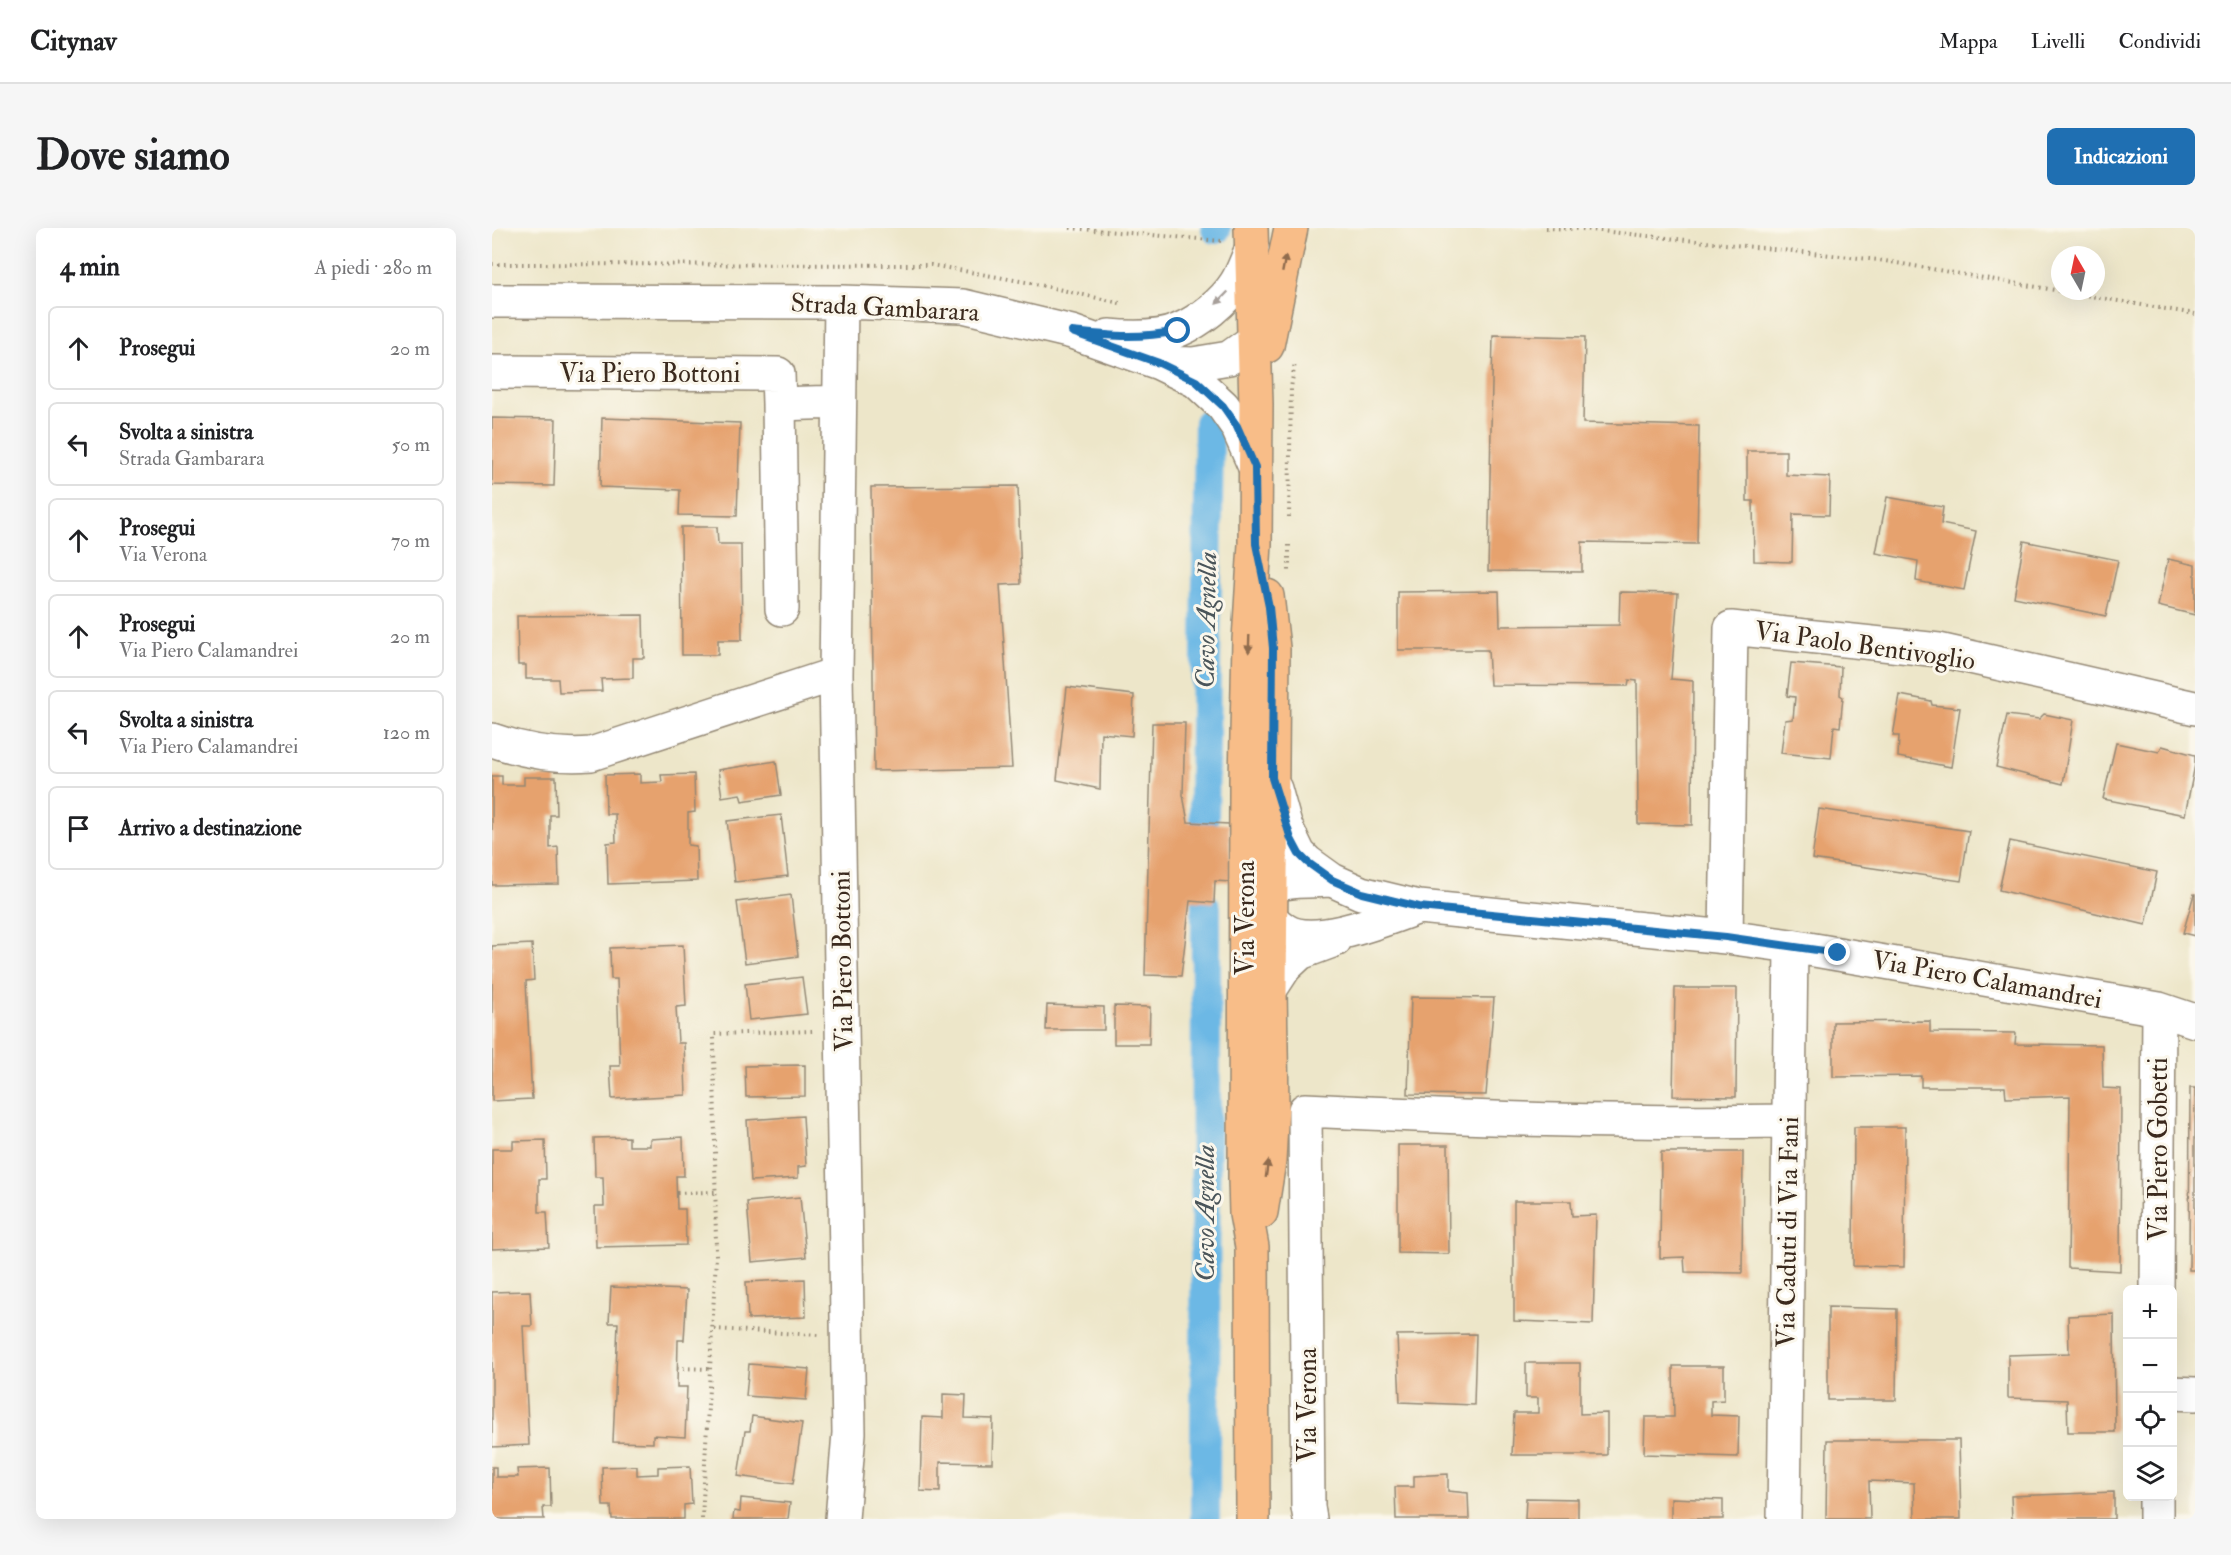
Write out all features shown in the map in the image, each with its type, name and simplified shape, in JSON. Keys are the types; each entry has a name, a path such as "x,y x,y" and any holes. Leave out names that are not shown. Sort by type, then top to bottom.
{"main road":[{"path":"1256,404 1291,228"},
{"path":"1244,239 1254,340 1256,404"},
{"name":"Via Verona","path":"1253,1519 1252,1247 1246,1214 1245,890 1248,704 1256,544 1256,404"},
{"name":"Via Verona","path":"1252,1247 1264,1192 1272,1134 1267,900 1272,778 1273,648 1269,607 1256,544"}],"street":[{"path":"1072,332 1124,337 1151,336 1178,331 1222,300 1236,283 1244,239"},
{"name":"Strada Gambarara","path":"492,301 841,302 963,306 1072,332 1159,363 1196,381 1223,406 1237,426 1255,467"},
{"name":"Via Piero Bottoni","path":"841,302 836,674 849,1433 842,1519"},
{"path":"1159,363 1193,364 1228,358 1254,340"},
{"name":"Via Piero Bottoni","path":"492,372 778,374 782,609"},
{"path":"779,404 839,402"},
{"name":"Via Paolo Bentivoglio","path":"1726,937 1731,628 1939,650 2195,708"},
{"path":"492,740 527,750 570,756 591,754 836,674"},
{"name":"Via Verona","path":"1245,1133 1252,1101 1256,1054 1257,911 1267,900 1257,876 1259,762 1255,728 1248,704"},
{"name":"Via Piero Calamandrei","path":"1272,778 1286,825 1299,854 1332,880 1362,893 1419,907 1791,945 2159,1010 2195,1021"},
{"name":"Via Piero Calamandrei","path":"1332,880 1296,881 1267,900 1286,931 1303,936 1364,927"},
{"name":"Via Piero Calamandrei","path":"1270,990 1285,967 1300,953 1419,907"},
{"name":"Via Caduti di Via Fani","path":"1784,1519 1791,945"},
{"name":"Via Piero Gobetti","path":"2157,1285 2159,1010"},
{"name":"Via Verona","path":"1310,1519 1308,1508 1305,1110 1484,1119 1673,1123 1789,1121"},
{"path":"2177,1393 2195,1394"},
{"path":"2156,1501 2156,1519"}],"path":[{"path":"1070,228 1244,239"},
{"path":"1546,228 1581,229 1879,260 2195,314"},
{"path":"702,1519 714,1329 716,1257 714,1034 843,1030"},
{"path":"677,1193 715,1192"},
{"path":"714,1329 848,1337"},
{"path":"677,1368 711,1369"}],"building":[{"path":"1493,335 1585,337 1583,423 1699,426 1697,544 1582,542 1582,572 1488,571"},
{"path":"492,418 556,419 554,486 492,485"},
{"path":"602,418 740,423 737,516 679,515 680,490 600,487"},
{"path":"1747,451 1786,451 1786,475 1830,477 1829,515 1793,514 1792,562 1754,561 1753,501 1747,501"},
{"path":"1018,486 1021,584 1000,585 1012,768 874,771 871,487"},
{"path":"1887,497 1943,507 1941,524 1976,531 1964,590 1916,581 1918,561 1876,553"},
{"path":"681,527 717,527 718,544 741,544 742,640 718,640 718,655 682,655"},
{"path":"2024,541 2118,560 2106,616 2014,597"},
{"path":"2168,559 2195,565 2195,615 2158,606"},
{"path":"1499,591 1500,626 1619,625 1620,592 1678,593 1671,679 1693,681 1692,825 1638,824 1637,681 1629,680 1628,686 1490,685 1488,650 1398,650 1398,592"},
{"path":"643,615 644,658 633,658 633,678 601,679 602,691 559,692 558,679 526,679 526,665 518,665 517,616"},
{"path":"1791,663 1841,667 1840,695 1843,697 1840,727 1834,726 1831,758 1781,753 1785,720 1793,719 1795,697 1787,696"},
{"path":"1067,687 1134,695 1132,736 1101,733 1100,789 1057,780"},
{"path":"1900,695 1931,701 1932,705 1960,708 1951,767 1898,757 1899,736 1893,736"},
{"path":"2044,714 2073,720 2063,784 1996,767 2007,715 2039,719"},
{"path":"1152,723 1185,723 1183,795 1188,822 1229,824 1231,882 1215,881 1214,903 1190,901 1181,976 1145,975"},
{"path":"2116,743 2159,752 2162,746 2195,755 2185,815 2103,799"},
{"path":"776,761 781,795 742,801 740,794 722,797 718,770"},
{"path":"640,774 640,783 662,782 661,775 694,774 695,812 688,813 688,845 696,846 697,881 608,884 607,843 616,842 615,814 606,814 605,775"},
{"path":"492,776 502,776 502,785 524,785 524,777 556,777 557,815 550,815 550,848 558,847 559,884 492,885"},
{"path":"1819,809 1969,831 1961,881 1812,859"},
{"path":"781,815 788,876 735,882 727,821"},
{"path":"2010,841 2157,872 2146,925 1999,890"},
{"path":"2195,894 2195,936 2183,933"},
{"path":"791,895 798,956 745,963 737,902"},
{"path":"532,944 534,980 526,981 532,1099 492,1101 492,946"},
{"path":"683,945 686,1006 676,1007 678,1043 684,1043 686,1095 612,1099 610,1066 620,1066 617,979 611,979 610,948"},
{"path":"802,977 807,1014 749,1020 745,984"},
{"path":"1675,988 1737,988 1736,1097 1673,1096"},
{"path":"1411,997 1494,998 1486,1095 1408,1094"},
{"path":"1047,1005 1104,1007 1104,1030 1046,1030"},
{"path":"1114,1006 1150,1007 1149,1044 1114,1044"},
{"path":"1930,1021 1930,1032 2016,1033 2015,1044 2102,1045 2103,1088 2121,1089 2120,1271 2068,1268 2070,1096 2006,1098 2005,1087 1921,1087 1921,1076 1833,1077 1833,1022"},
{"path":"805,1065 805,1096 746,1097 745,1066"},
{"path":"2190,1088 2195,1088 2195,1270 2189,1270"},
{"path":"803,1116 806,1166 798,1167 798,1178 751,1181 747,1120"},
{"path":"1854,1127 1905,1127 1904,1267 1853,1266"},
{"path":"629,1137 629,1146 650,1146 650,1139 683,1137 684,1176 676,1176 677,1209 685,1209 686,1245 596,1247 595,1206 604,1206 603,1177 595,1177 594,1138"},
{"path":"545,1140 546,1179 539,1179 539,1212 547,1212 549,1247 492,1249 492,1149 513,1149 513,1141"},
{"path":"1398,1145 1448,1145 1449,1254 1398,1253"},
{"path":"1661,1152 1743,1152 1742,1273 1685,1272 1684,1257 1660,1258"},
{"path":"800,1197 806,1257 752,1262 747,1202"},
{"path":"1514,1201 1571,1201 1572,1216 1596,1215 1593,1324 1514,1321"},
{"path":"805,1279 806,1317 748,1319 746,1282"},
{"path":"611,1287 687,1290 684,1340 678,1340 677,1387 687,1387 685,1437 653,1435 653,1443 613,1442 618,1323 609,1323"},
{"path":"530,1291 532,1326 523,1326 529,1445 492,1447 492,1292"},
{"path":"1828,1307 1897,1309 1896,1400 1828,1400"},
{"path":"2114,1314 2115,1432 2068,1432 2067,1400 2008,1398 2008,1355 2069,1353 2068,1316"},
{"path":"1476,1334 1474,1405 1400,1402 1397,1335"},
{"path":"1526,1363 1580,1363 1580,1414 1607,1413 1607,1455 1512,1455 1514,1413 1538,1413 1538,1398 1526,1398"},
{"path":"749,1364 809,1369 806,1400 746,1396"},
{"path":"1673,1366 1724,1366 1724,1400 1711,1401 1711,1415 1739,1416 1738,1457 1644,1454 1645,1417 1674,1417"},
{"path":"943,1394 966,1395 965,1418 993,1419 992,1463 940,1462 940,1492 920,1491 922,1417 943,1418"},
{"path":"752,1416 802,1423 793,1484 738,1476 745,1431 750,1431"},
{"path":"1827,1440 1959,1440 1961,1519 1915,1519 1914,1483 1869,1481 1870,1519 1826,1519"},
{"path":"637,1466 637,1475 658,1474 658,1467 690,1466 692,1504 684,1505 684,1519 612,1519 611,1506 603,1506 602,1467"},
{"path":"492,1467 496,1467 496,1477 518,1477 517,1469 550,1468 551,1507 543,1507 544,1519 492,1519"},
{"path":"1448,1474 1448,1491 1468,1493 1469,1519 1396,1519 1395,1487 1414,1487 1414,1476"},
{"path":"2114,1492 2114,1519 2012,1519 2011,1496"},
{"path":"741,1498 790,1503 788,1519 733,1519 734,1511 740,1512"},
{"path":"1526,1498 1578,1499 1578,1519 1525,1519"},
{"path":"1671,1498 1723,1500 1723,1519 1671,1519"}],"waterway":[{"name":"Cavo Agnella","path":"1204,816 1209,423"},
{"name":"Cavo Agnella","path":"1205,1519 1206,908"}],"route":[{"path":"1178,331 1151,336 1124,337 1072,332 1159,363 1196,381 1223,406 1237,426 1255,467 1256,544 1269,607 1274,696 1272,778 1291,839 1299,854 1307,862 1332,880 1362,893 1419,907 1726,937 1838,953"}]}
